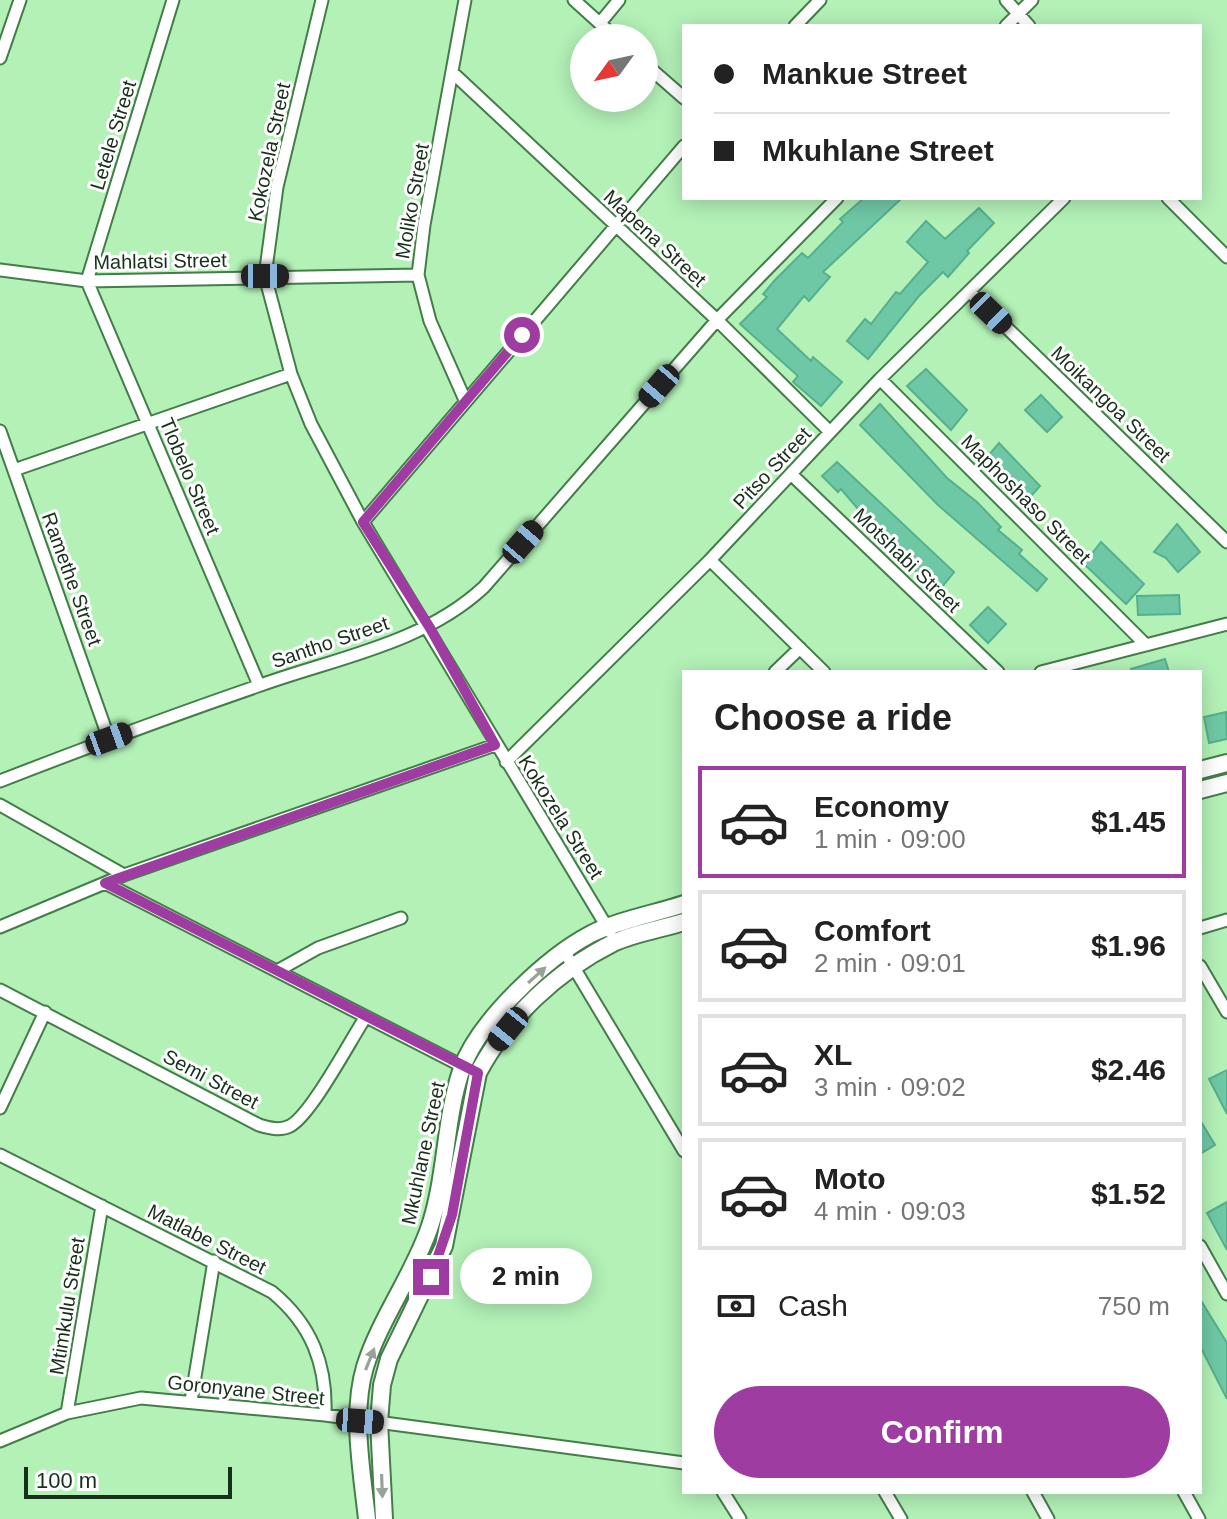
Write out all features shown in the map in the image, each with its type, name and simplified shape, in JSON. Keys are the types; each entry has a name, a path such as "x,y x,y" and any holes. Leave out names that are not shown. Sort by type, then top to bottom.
{"street":[{"path":"0,58 20,0"},
{"name":"Letele Street","path":"87,281 173,0"},
{"name":"Kokozela Street","path":"322,0 277,187 265,276 291,374 311,424 363,522 430,628 495,745 612,935"},
{"name":"Moliko Street","path":"465,0 424,225 418,275 445,361 465,400"},
{"path":"574,0 600,23 619,0"},
{"path":"797,24 820,0"},
{"path":"1006,0 1027,24"},
{"path":"1008,24 1032,0"},
{"name":"Mapena Street","path":"453,73 717,320 830,432"},
{"path":"658,75 682,96"},
{"path":"363,522 682,148"},
{"name":"Santho Street","path":"0,781 259,685 430,628 460,609 484,587 717,320 835,200"},
{"name":"Pitso Street","path":"506,762 710,560 880,379 1062,200"},
{"path":"1170,200 1227,257"},
{"name":"Mahlatsi Street","path":"0,270 87,281 418,275"},
{"name":"Tlobelo Street","path":"87,281 259,685"},
{"name":"Moikangoa Street","path":"970,292 1227,542"},
{"path":"14,470 291,374"},
{"name":"Maphoshaso Street","path":"880,379 1146,645"},
{"name":"Ramethe Street","path":"0,431 109,739"},
{"name":"Motshabi Street","path":"792,475 996,670"},
{"path":"710,560 822,670"},
{"path":"1049,670 1227,624"},
{"path":"777,670 800,648"},
{"path":"0,927 124,875 495,745"},
{"path":"1202,769 1227,763"},
{"path":"1202,789 1227,783"},
{"path":"0,805 124,875"},
{"path":"105,883 470,1070"},
{"name":"Mkuhlane Street","path":"367,1519 360,1421 365,1367 418,1257 434,1214 477,1042 517,993 564,951 612,935 682,905"},
{"path":"277,971 318,948 401,918"},
{"path":"1202,927 1227,920"},
{"name":"Mkuhlane Street","path":"384,1519 379,1422 382,1385 389,1359 444,1246 470,1070 491,1050 526,1007 612,935 682,922"},
{"path":"564,951 682,1148"},
{"path":"1202,969 1227,1012"},
{"name":"Semi Street","path":"0,990 259,1125 274,1129 288,1127 307,1109 365,1018"},
{"path":"0,1108 45,1012"},
{"name":"Matlabe Street","path":"0,1155 272,1292 292,1310 319,1353 326,1393 325,1415"},
{"name":"Mtimkulu Street","path":"67,1413 102,1206"},
{"path":"1202,1250 1227,1294"},
{"path":"191,1401 214,1261"},
{"name":"Goronyane Street","path":"0,1441 67,1413 141,1398 325,1415 682,1463"},
{"path":"724,1494 740,1519"},
{"path":"886,1494 901,1519"},
{"path":"1034,1494 1048,1519"},
{"path":"1185,1494 1199,1519"}],"building":[{"path":"862,200 900,200 823,272 830,277 809,301 804,296 777,329 811,361 813,357 842,382 821,406 793,382 798,376 740,324 767,297 763,294 775,280 802,253 808,258 843,222 840,219"},
{"path":"979,208 994,223 948,277 943,272 919,296 868,359 847,341 865,319 871,324 896,292 900,294 928,262 907,242 926,221 945,239"},
{"path":"926,369 967,410 951,430 907,386"},
{"path":"1041,395 1062,417 1047,432 1025,410"},
{"path":"880,404 947,478 1001,527 998,530 1022,550 1019,554 1047,579 1037,591 938,505 860,425"},
{"path":"999,443 1040,486 1023,505 982,463"},
{"path":"837,462 954,572 938,592 892,549 841,489 838,492 822,476"},
{"path":"1177,524 1200,552 1178,572 1166,558 1154,552"},
{"path":"1101,542 1144,584 1126,604 1084,564"},
{"path":"1179,595 1180,614 1138,615 1137,596"},
{"path":"988,607 1006,624 988,643 970,625"},
{"path":"1165,659 1168,670 1131,670"},
{"path":"1226,712 1227,739 1209,743 1204,717"},
{"path":"1227,1070 1227,1114 1209,1079"},
{"path":"1202,1123 1215,1145 1202,1153"},
{"path":"1227,1202 1227,1250 1207,1213"},
{"path":"1202,1302 1227,1343 1227,1399 1202,1350"}],"route":[{"path":"431,1277 452,1215 478,1073 105,883 495,745 430,628 363,522 522,335"}]}
